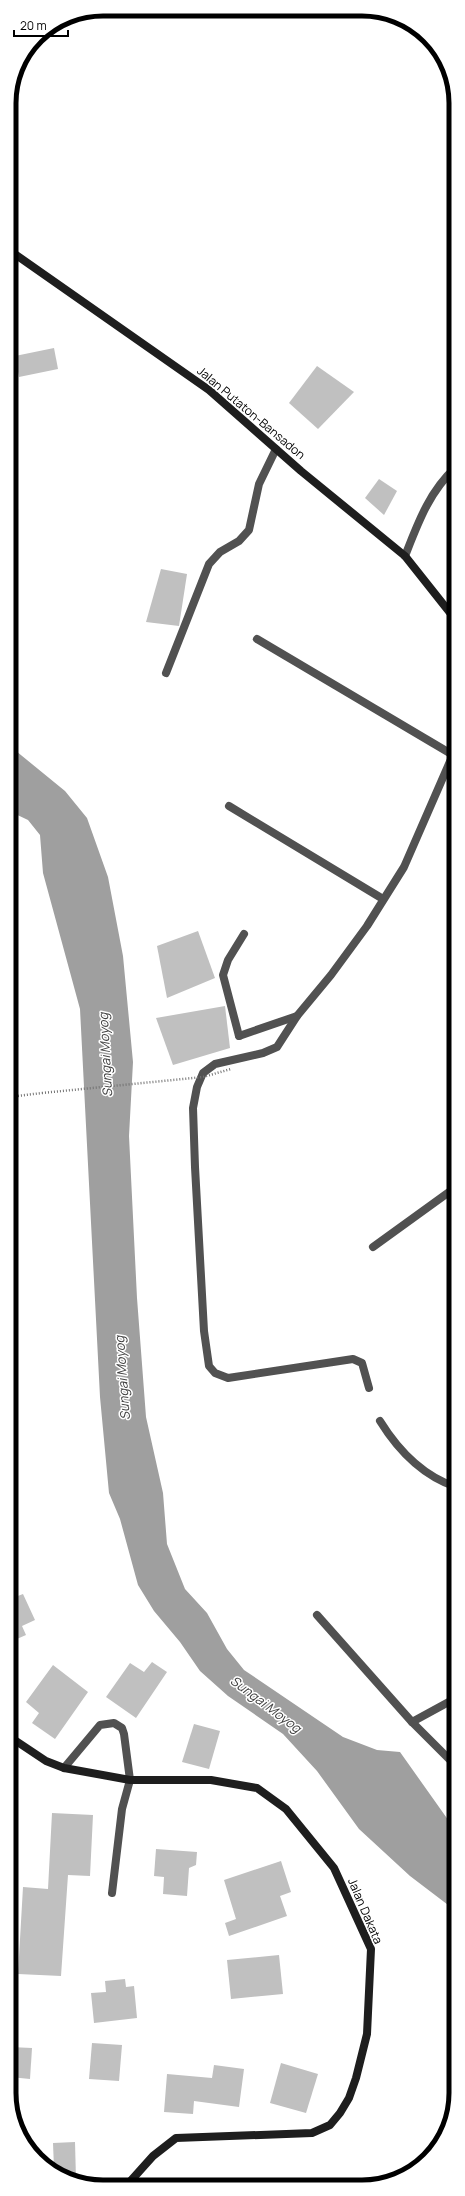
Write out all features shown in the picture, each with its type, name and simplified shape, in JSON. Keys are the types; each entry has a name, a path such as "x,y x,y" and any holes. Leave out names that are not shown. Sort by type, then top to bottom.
{"street":[{"name":"Jalan Putaton-Bansadon","path":"16,255 210,390 276,448 405,556 449,611"},
{"path":"166,673 209,564 220,552 239,541 249,530 259,484 276,448"},
{"path":"405,556 430,497 443,479 449,474"},
{"path":"257,639 449,749"},
{"path":"369,1388 362,1363 352,1359 228,1378 215,1373 209,1366 204,1331 194,1167 193,1108 203,1073 215,1064 262,1053 277,1047 297,1016 336,969 404,867 449,764"},
{"path":"229,806 383,899"},
{"path":"244,934 228,960 224,975 239,1036 297,1016"},
{"path":"373,1247 449,1193"},
{"path":"380,1421 392,1441 408,1457 440,1482 449,1485"},
{"path":"317,1615 412,1722 449,1759"},
{"path":"412,1722 449,1702"},
{"path":"64,1768 100,1726 114,1723 122,1728 130,1780 122,1809 112,1893"},
{"name":"Jalan Dakata","path":"16,1741 34,1754 64,1768 130,1780 210,1780 257,1788 286,1809 334,1868 371,1949 366,2034 362,2055 349,2098 340,2113 330,2125 312,2133 176,2138 153,2156 131,2180"}],"path":[{"path":"16,1096 203,1077 231,1068"}],"water":[{"name":"Sungai Moyog","path":"16,751 65,791 87,818 108,877 123,956 133,1062 129,1136 137,1298 146,1417 163,1493 167,1544 185,1589 207,1613 227,1649 244,1670 343,1737 377,1750 400,1752 449,1821 449,1906 410,1876 359,1829 317,1771 283,1734 228,1696 200,1671 180,1642 154,1611 138,1585 120,1519 109,1493 100,1397 80,1009 43,873 40,835 28,820 16,814"}],"building":[{"path":"54,348 58,369 19,377 16,356"},
{"path":"317,366 354,392 318,429 289,403"},
{"path":"379,479 397,491 384,515 365,498"},
{"path":"161,569 187,574 179,626 146,622"},
{"path":"198,931 215,978 167,998 157,946"},
{"path":"225,1006 230,1048 173,1065 156,1018"},
{"path":"23,1594 35,1620 22,1626 26,1635 16,1639 16,1597"},
{"path":"152,1662 167,1672 136,1718 106,1697 130,1663 144,1672"},
{"path":"53,1665 88,1692 55,1739 32,1723 39,1713 26,1702"},
{"path":"194,1724 220,1731 209,1769 182,1762"},
{"path":"52,1813 93,1815 90,1876 68,1875 61,1976 18,1974 23,1887 48,1889"},
{"path":"156,1849 197,1852 196,1865 189,1868 187,1896 163,1894 164,1877 154,1876"},
{"path":"281,1861 291,1892 280,1896 287,1916 229,1936 225,1923 236,1919 224,1880"},
{"path":"279,1955 283,1994 231,1999 227,1960"},
{"path":"125,1979 126,1987 134,1986 137,2018 94,2023 91,1993 106,1992 105,1981"},
{"path":"92,2043 122,2045 119,2081 89,2079"},
{"path":"16,2047 32,2048 30,2079 16,2078"},
{"path":"281,2063 318,2074 306,2113 270,2103"},
{"path":"214,2065 244,2069 239,2107 194,2101 193,2114 164,2112 167,2074 212,2078"},
{"path":"75,2142 76,2175 64,2171 54,2165 53,2143"}]}
